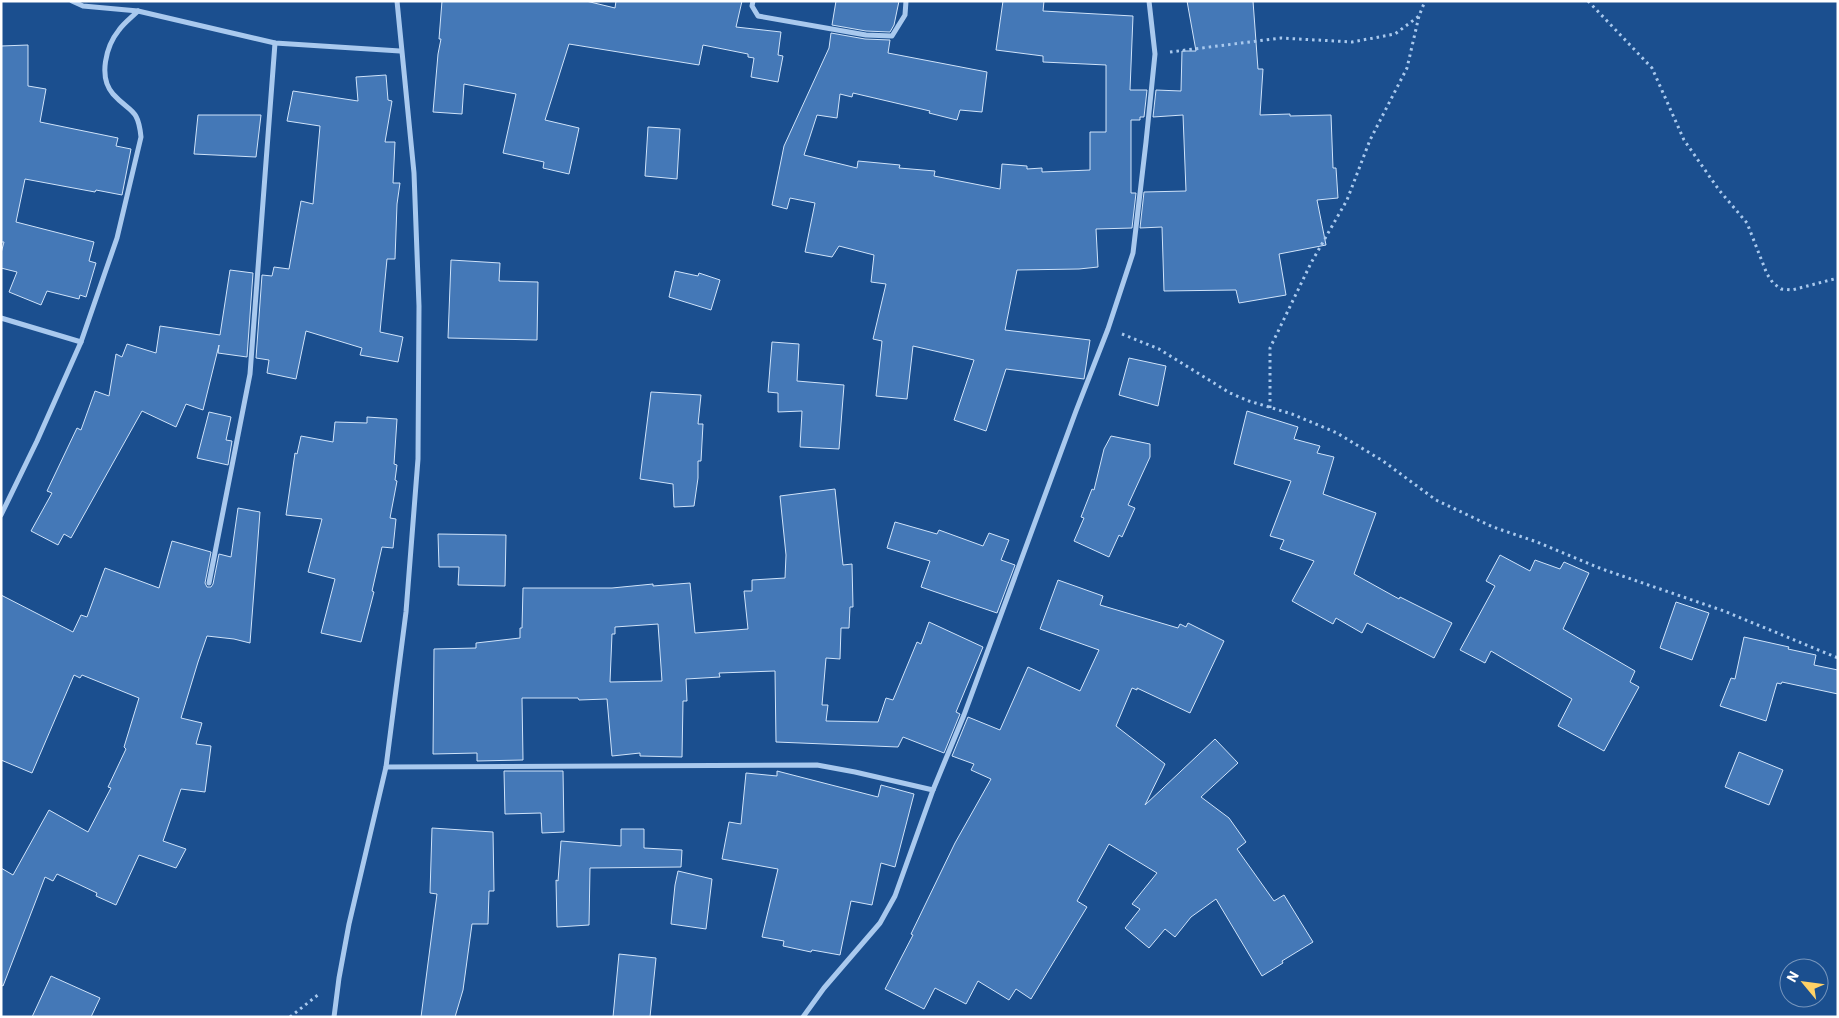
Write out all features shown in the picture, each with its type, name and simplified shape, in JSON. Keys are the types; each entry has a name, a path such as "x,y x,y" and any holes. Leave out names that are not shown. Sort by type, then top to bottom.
{"street":[{"path":"72,1 83,6 138,11 275,43 400,51"},
{"path":"334,1017 338,978 349,924 386,768 406,612 418,459 419,306 414,173 400,51 397,1"},
{"path":"753,1 752,6 758,16 866,35 892,36 905,15 906,1"},
{"path":"803,1017 824,988 880,923 895,896 1108,329 1133,253 1155,54 1149,1"},
{"path":"1,515 81,342 117,238 141,137 140,122 132,110 112,93 104,77 106,57 118,31 138,11"},
{"path":"209,583 250,374 275,43"},
{"path":"1,318 81,342"},
{"path":"386,768 817,765 934,790"}],"path":[{"path":"1270,408 1270,348 1311,263 1347,200 1370,140 1407,68 1419,16 1425,1"},
{"path":"1588,1 1652,68 1684,140 1719,190 1747,223 1767,274 1773,283 1781,289 1792,290 1838,278"},
{"path":"1155,54 1281,38 1352,42 1395,34 1419,16"},
{"path":"1108,329 1159,349 1230,393 1292,414 1337,433 1383,461 1436,500 1492,527 1537,542 1602,569 1724,611 1838,658"},
{"path":"290,1017 338,978"}],"building":[{"path":"442,1 586,1 615,8 616,1 742,1 736,27 781,32 778,55 783,56 778,82 751,77 754,58 748,57 748,54 703,45 699,65 569,44 545,120 579,128 569,174 543,168 544,162 503,153 516,94 464,84 462,114 433,112 441,39 439,39"},
{"path":"836,1 899,1 894,25 890,32 866,31 832,25"},
{"path":"1003,1 1044,1 1043,11 1133,16 1130,90 1147,90 1144,117 1140,117 1140,120 1131,120 1131,193 1136,193 1132,228 1096,229 1098,267 1017,270 1005,330 1090,340 1084,379 1006,369 986,431 954,420 974,360 913,346 907,399 876,396 882,341 873,339 886,284 871,282 874,255 839,246 832,257 805,252 815,203 790,198 787,209 772,205 784,146 829,48 831,33 865,39 890,40 888,53 987,72 982,112 960,110 957,120 929,113 930,111 853,93 852,97 840,94 837,118 817,115 804,155 857,168 858,161 900,165 899,168 935,171 934,176 1000,189 1002,164 1027,166 1027,169 1042,168 1042,172 1090,170 1090,132 1106,132 1106,65 1043,62 1043,56 996,50"},
{"path":"1187,1 1253,1 1258,69 1263,69 1260,115 1331,115 1333,168 1336,168 1338,198 1317,200 1326,245 1279,254 1286,295 1239,303 1236,290 1164,291 1162,227 1140,228 1144,192 1186,191 1183,115 1153,117 1156,90 1181,91 1182,51 1196,51"},
{"path":"28,45 28,86 46,89 40,122 118,138 116,146 131,149 122,195 25,179 16,222 94,242 89,261 96,263 86,297 80,295 79,299 47,291 41,305 9,292 17,272 1,268 1,253 4,242 1,242 1,46"},
{"path":"386,75 388,100 392,101 385,142 395,142 393,183 400,183 397,204 395,259 387,259 380,332 403,337 398,362 360,355 362,348 306,331 296,379 267,373 269,360 256,358 262,275 272,276 274,267 289,269 301,201 313,204 320,126 287,121 293,91 358,101 356,77"},
{"path":"198,115 261,115 256,157 194,154"},
{"path":"648,127 680,129 677,179 645,176"},
{"path":"451,260 500,263 499,281 538,282 537,340 448,338"},
{"path":"230,270 253,273 247,357 218,353 219,345 203,410 186,404 176,427 142,411 71,538 64,534 58,545 31,531 52,493 47,491 77,428 81,430 95,391 109,396 116,354 122,357 127,344 156,353 160,326 220,335"},
{"path":"675,271 698,276 699,273 720,280 711,310 669,297"},
{"path":"772,342 799,344 797,381 844,385 839,449 800,447 802,411 778,412 778,393 768,392"},
{"path":"1129,358 1166,366 1158,406 1119,395"},
{"path":"651,392 701,395 698,424 703,424 701,461 698,461 698,478 694,506 674,507 673,484 640,479"},
{"path":"1247,411 1298,427 1294,439 1320,446 1317,453 1334,457 1323,494 1376,513 1354,574 1399,599 1400,597 1452,623 1434,658 1367,623 1362,633 1336,618 1333,624 1292,601 1314,561 1280,549 1284,540 1270,536 1291,481 1234,464"},
{"path":"209,412 231,417 226,440 232,441 228,465 197,458"},
{"path":"367,417 397,419 394,464 397,465 395,480 397,481 390,518 396,519 393,548 382,547 372,591 374,592 361,642 321,633 335,579 308,572 322,519 286,515 295,453 297,454 301,436 333,442 335,422 367,423"},
{"path":"1111,436 1150,444 1150,457 1128,505 1135,508 1122,537 1119,535 1109,557 1074,541 1084,518 1081,517 1092,489 1094,490 1104,449"},
{"path":"835,489 843,565 852,564 853,607 850,607 849,628 841,628 840,659 826,658 822,705 828,705 826,721 878,722 886,698 893,700 917,642 921,644 929,622 983,647 956,712 960,714 944,753 903,737 898,747 776,742 775,671 719,673 720,677 686,679 687,701 683,701 682,757 640,756 640,753 612,756 607,699 579,700 578,698 522,698 523,760 477,761 477,753 433,754 434,649 476,648 476,643 520,638 523,588 612,588 690,583 695,633 748,629 744,591 752,591 752,580 785,578 786,555 780,496","holes":["658,624 662,681 610,682 612,634 615,634 615,627"]},
{"path":"238,508 260,512 250,643 207,636 198,662 181,718 202,723 196,744 211,746 205,792 181,789 163,841 186,849 176,868 139,855 116,905 96,896 97,893 57,874 53,881 45,877 3,986 1,985 1,868 13,875 49,810 88,832 111,788 108,787 126,749 124,747 139,698 82,675 80,678 74,675 32,773 1,760 1,595 73,632 81,615 87,617 105,568 159,588 172,541 211,552 205,583 207,587 211,587 219,554 231,557"},
{"path":"895,522 937,534 939,530 983,546 989,533 1009,540 1001,560 1015,565 997,613 921,587 930,561 887,548"},
{"path":"438,534 506,535 505,586 458,585 459,567 439,567"},
{"path":"1500,555 1530,571 1535,560 1560,569 1564,562 1589,573 1563,629 1635,671 1630,682 1639,687 1604,751 1558,726 1572,699 1491,651 1485,663 1460,650 1495,586 1486,581"},
{"path":"1058,580 1103,596 1100,605 1178,628 1180,624 1186,627 1188,623 1224,641 1190,713 1137,688 1137,690 1132,688 1116,726 1165,764 1145,805 1215,739 1238,763 1201,797 1229,818 1246,842 1237,849 1274,901 1284,895 1313,942 1262,976 1216,899 1191,917 1175,937 1165,929 1149,948 1125,928 1140,909 1132,904 1157,873 1109,844 1077,901 1087,907 1031,999 1016,989 1009,1000 978,981 966,1004 935,988 924,1009 885,989 913,935 911,934 955,843 991,779 971,770 974,764 952,756 968,717 1000,730 1028,667 1080,691 1099,650 1040,629"},
{"path":"1676,602 1709,613 1692,660 1660,648"},
{"path":"1744,637 1816,655 1814,665 1838,670 1838,694 1782,682 1781,684 1777,683 1766,721 1720,706 1731,678 1735,679"},
{"path":"1739,752 1783,770 1769,805 1725,787"},
{"path":"504,771 563,771 564,832 542,833 541,813 505,814"},
{"path":"777,771 878,797 881,785 914,794 895,867 881,863 872,905 851,901 840,955 812,950 811,952 783,946 784,941 762,937 778,869 722,859 729,822 741,824 746,773 777,776"},
{"path":"432,828 493,832 494,891 489,891 488,924 472,924 463,990 455,1017 421,1017 437,894 430,893"},
{"path":"621,829 644,829 644,848 682,850 681,867 590,868 589,925 557,927 556,880 558,881 561,841 621,846"},
{"path":"678,871 712,879 706,929 671,924"},
{"path":"619,954 656,958 650,1017 613,1017"},
{"path":"51,976 100,998 91,1017 32,1017"}]}
